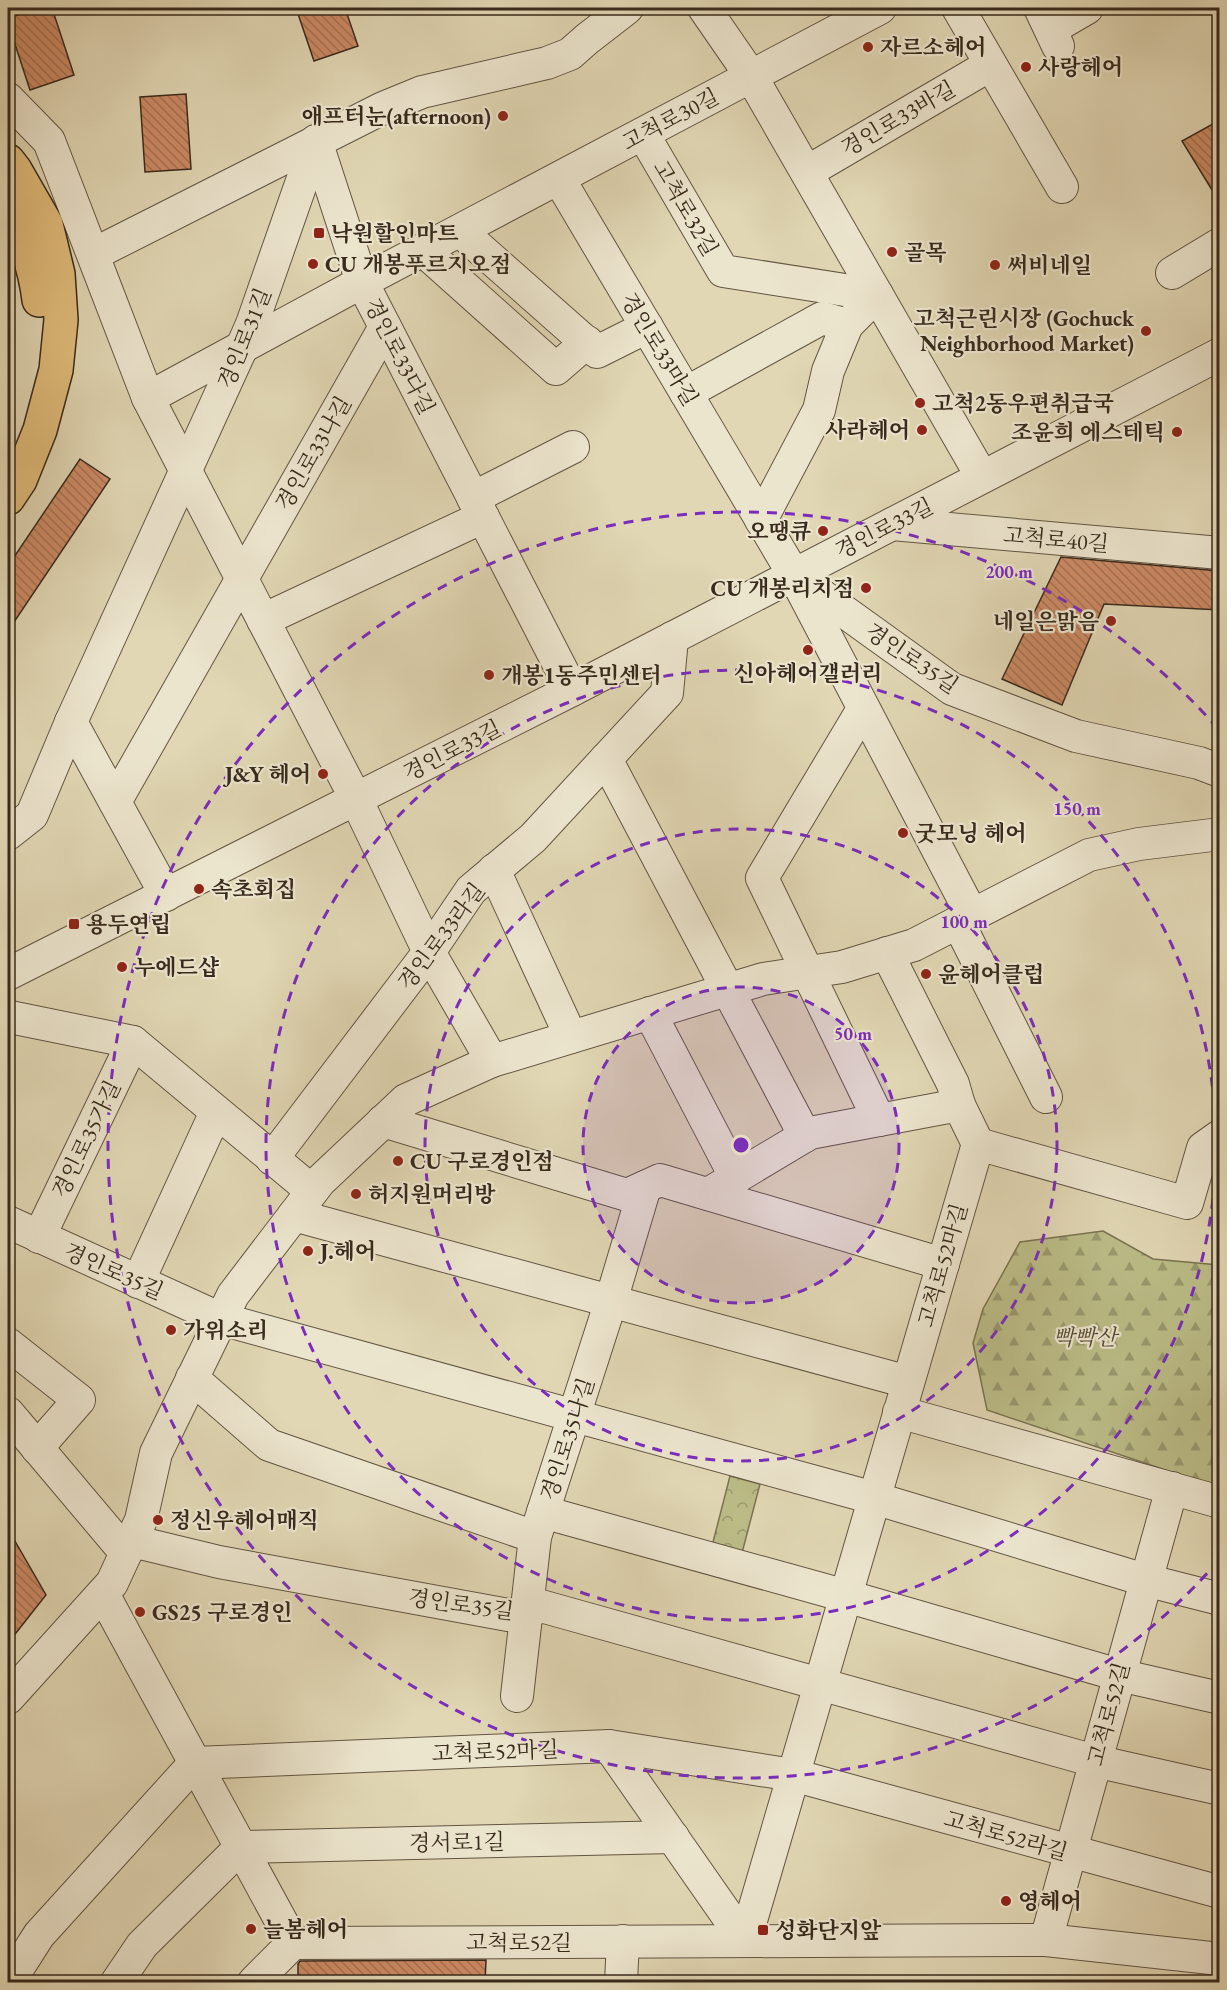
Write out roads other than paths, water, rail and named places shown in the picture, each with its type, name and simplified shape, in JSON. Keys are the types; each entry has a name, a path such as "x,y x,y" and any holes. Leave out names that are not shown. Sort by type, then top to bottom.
{"main road":[{"path":"8,161 46,224 58,274 61,320 56,370 40,430 20,480 8,498"},
{"path":"8,203 22,232 37,276 41,319 38,368 31,401 26,423 8,466"}],"street":[{"path":"94,254 383,108 422,92 547,63 570,54 627,8"},
{"path":"704,8 751,76 982,477"},
{"name":"고척로30길","path":"148,399 362,282 880,8"},
{"path":"957,8 1062,187"},
{"path":"1050,27 1087,8"},
{"name":"경인로33바길","path":"807,172 990,65"},
{"path":"8,99 49,141 148,399 356,799 429,952 492,1061"},
{"name":"고척로32길","path":"643,134 723,271 878,295"},
{"name":"경인로33다길","path":"316,141 362,282 572,690"},
{"name":"경인로31길","path":"8,834 32,815 71,722 242,347 316,141"},
{"name":"경인로33마길","path":"559,179 794,575"},
{"path":"460,231 597,352 647,327"},
{"path":"1172,273 1220,244"},
{"path":"423,250 556,369 586,342"},
{"path":"760,519 819,410 828,371 847,325 878,295"},
{"path":"686,393 822,318 847,325"},
{"name":"경인로33나길","path":"115,802 385,327"},
{"name":"경인로33길","path":"12,972 572,690 1220,354"},
{"path":"263,620 478,507 573,447"},
{"name":"고척로40길","path":"892,524 1220,553"},
{"name":"경인로35길","path":"794,575 863,709 965,919 1046,1097"},
{"name":"경인로35길","path":"794,575 952,689 1076,736 1199,763 1220,771"},
{"name":"경인로33라길","path":"272,1159 429,952 471,890 533,838 667,693 672,638"},
{"path":"863,709 762,878 879,1120"},
{"path":"71,722 166,895"},
{"path":"606,759 805,1136"},
{"path":"8,1698 112,1583 141,1520 156,1453 233,1295 320,1181 406,1100 492,1061 763,979 842,967 914,945 1089,855 1139,844 1220,834"},
{"path":"494,870 571,1037"},
{"path":"887,953 952,1084 959,1106 978,1144 1187,1203 1203,1148 1220,1136"},
{"path":"12,972 9,1023 133,1042 272,1159 303,1203 611,1301 1220,1502"},
{"path":"650,1013 736,1178"},
{"name":"경인로35가길","path":"39,1237 133,1042"},
{"path":"708,1194 810,1133 959,1106"},
{"path":"138,1282 216,1112"},
{"path":"384,1121 627,1195 660,1180 943,1264"},
{"name":"고척로52마길","path":"745,1941 978,1144"},
{"name":"경인로35나길","path":"517,1696 539,1525 645,1187"},
{"name":"경인로35길","path":"8,1222 221,1319 874,1498"},
{"path":"8,1344 80,1400 37,1448"},
{"path":"192,1378 269,1445 539,1525 846,1596 1119,1675 1220,1698"},
{"path":"8,1413 37,1448 129,1547"},
{"name":"고척로52길","path":"1046,1940 1172,1488"},
{"path":"874,1498 1145,1580 1220,1599"},
{"name":"경인로35길","path":"129,1547 508,1615 527,1613 541,1606 820,1685"},
{"path":"103,1594 292,1942 254,1983"},
{"path":"820,1685 1095,1761 1220,1789"},
{"path":"609,1746 745,1941"},
{"name":"고척로52마길","path":"195,1763 609,1746 793,1775"},
{"path":"9,1983 39,1935 195,1763"},
{"name":"고척로52라길","path":"793,1775 1220,1892"},
{"name":"경서로1길","path":"240,1847 673,1837"},
{"path":"117,1983 142,1945 240,1847"},
{"name":"고척로52길","path":"292,1942 1046,1940 1208,1967"},
{"path":"621,1983 622,1941"}],"place":[{"name":"자르소헤어","path":"868,47"},
{"name":"사랑헤어","path":"1026,67"},
{"name":"애프터눈(afternoon)","path":"503,116"},
{"name":"낙원할인마트","path":"319,233"},
{"name":"골목","path":"892,252"},
{"name":"CU 개봉푸르지오점","path":"313,264"},
{"name":"써비네일","path":"995,265"},
{"name":"고척근린시장 (Gochuck Neighborhood Market)","path":"1146,331"},
{"name":"고척2동우편취급국","path":"920,403"},
{"name":"사라헤어","path":"922,430"},
{"name":"조윤희 에스테틱","path":"1177,432"},
{"name":"오땡큐","path":"823,531"},
{"name":"CU 개봉리치점","path":"866,588"},
{"name":"네일은맑음","path":"1111,621"},
{"name":"신아헤어갤러리","path":"808,650"},
{"name":"개봉1동주민센터","path":"489,675"},
{"name":"J&Y 헤어","path":"323,774"},
{"name":"굿모닝 헤어","path":"903,833"},
{"name":"속초회집","path":"199,889"},
{"name":"용두연립","path":"74,924"},
{"name":"누에드샵","path":"122,967"},
{"name":"윤헤어클럽","path":"926,974"},
{"name":"CU 구로경인점","path":"398,1161"},
{"name":"허지원머리방","path":"356,1194"},
{"name":"J.헤어","path":"308,1251"},
{"name":"가위소리","path":"171,1330"},
{"name":"정신우헤어매직","path":"158,1520"},
{"name":"GS25 구로경인","path":"140,1612"},
{"name":"영헤어","path":"1006,1901"},
{"name":"늘봄헤어","path":"251,1929"},
{"name":"성화단지앞","path":"763,1930"}],"park label":[{"name":"빡빡산","path":"1085,1337"}]}
